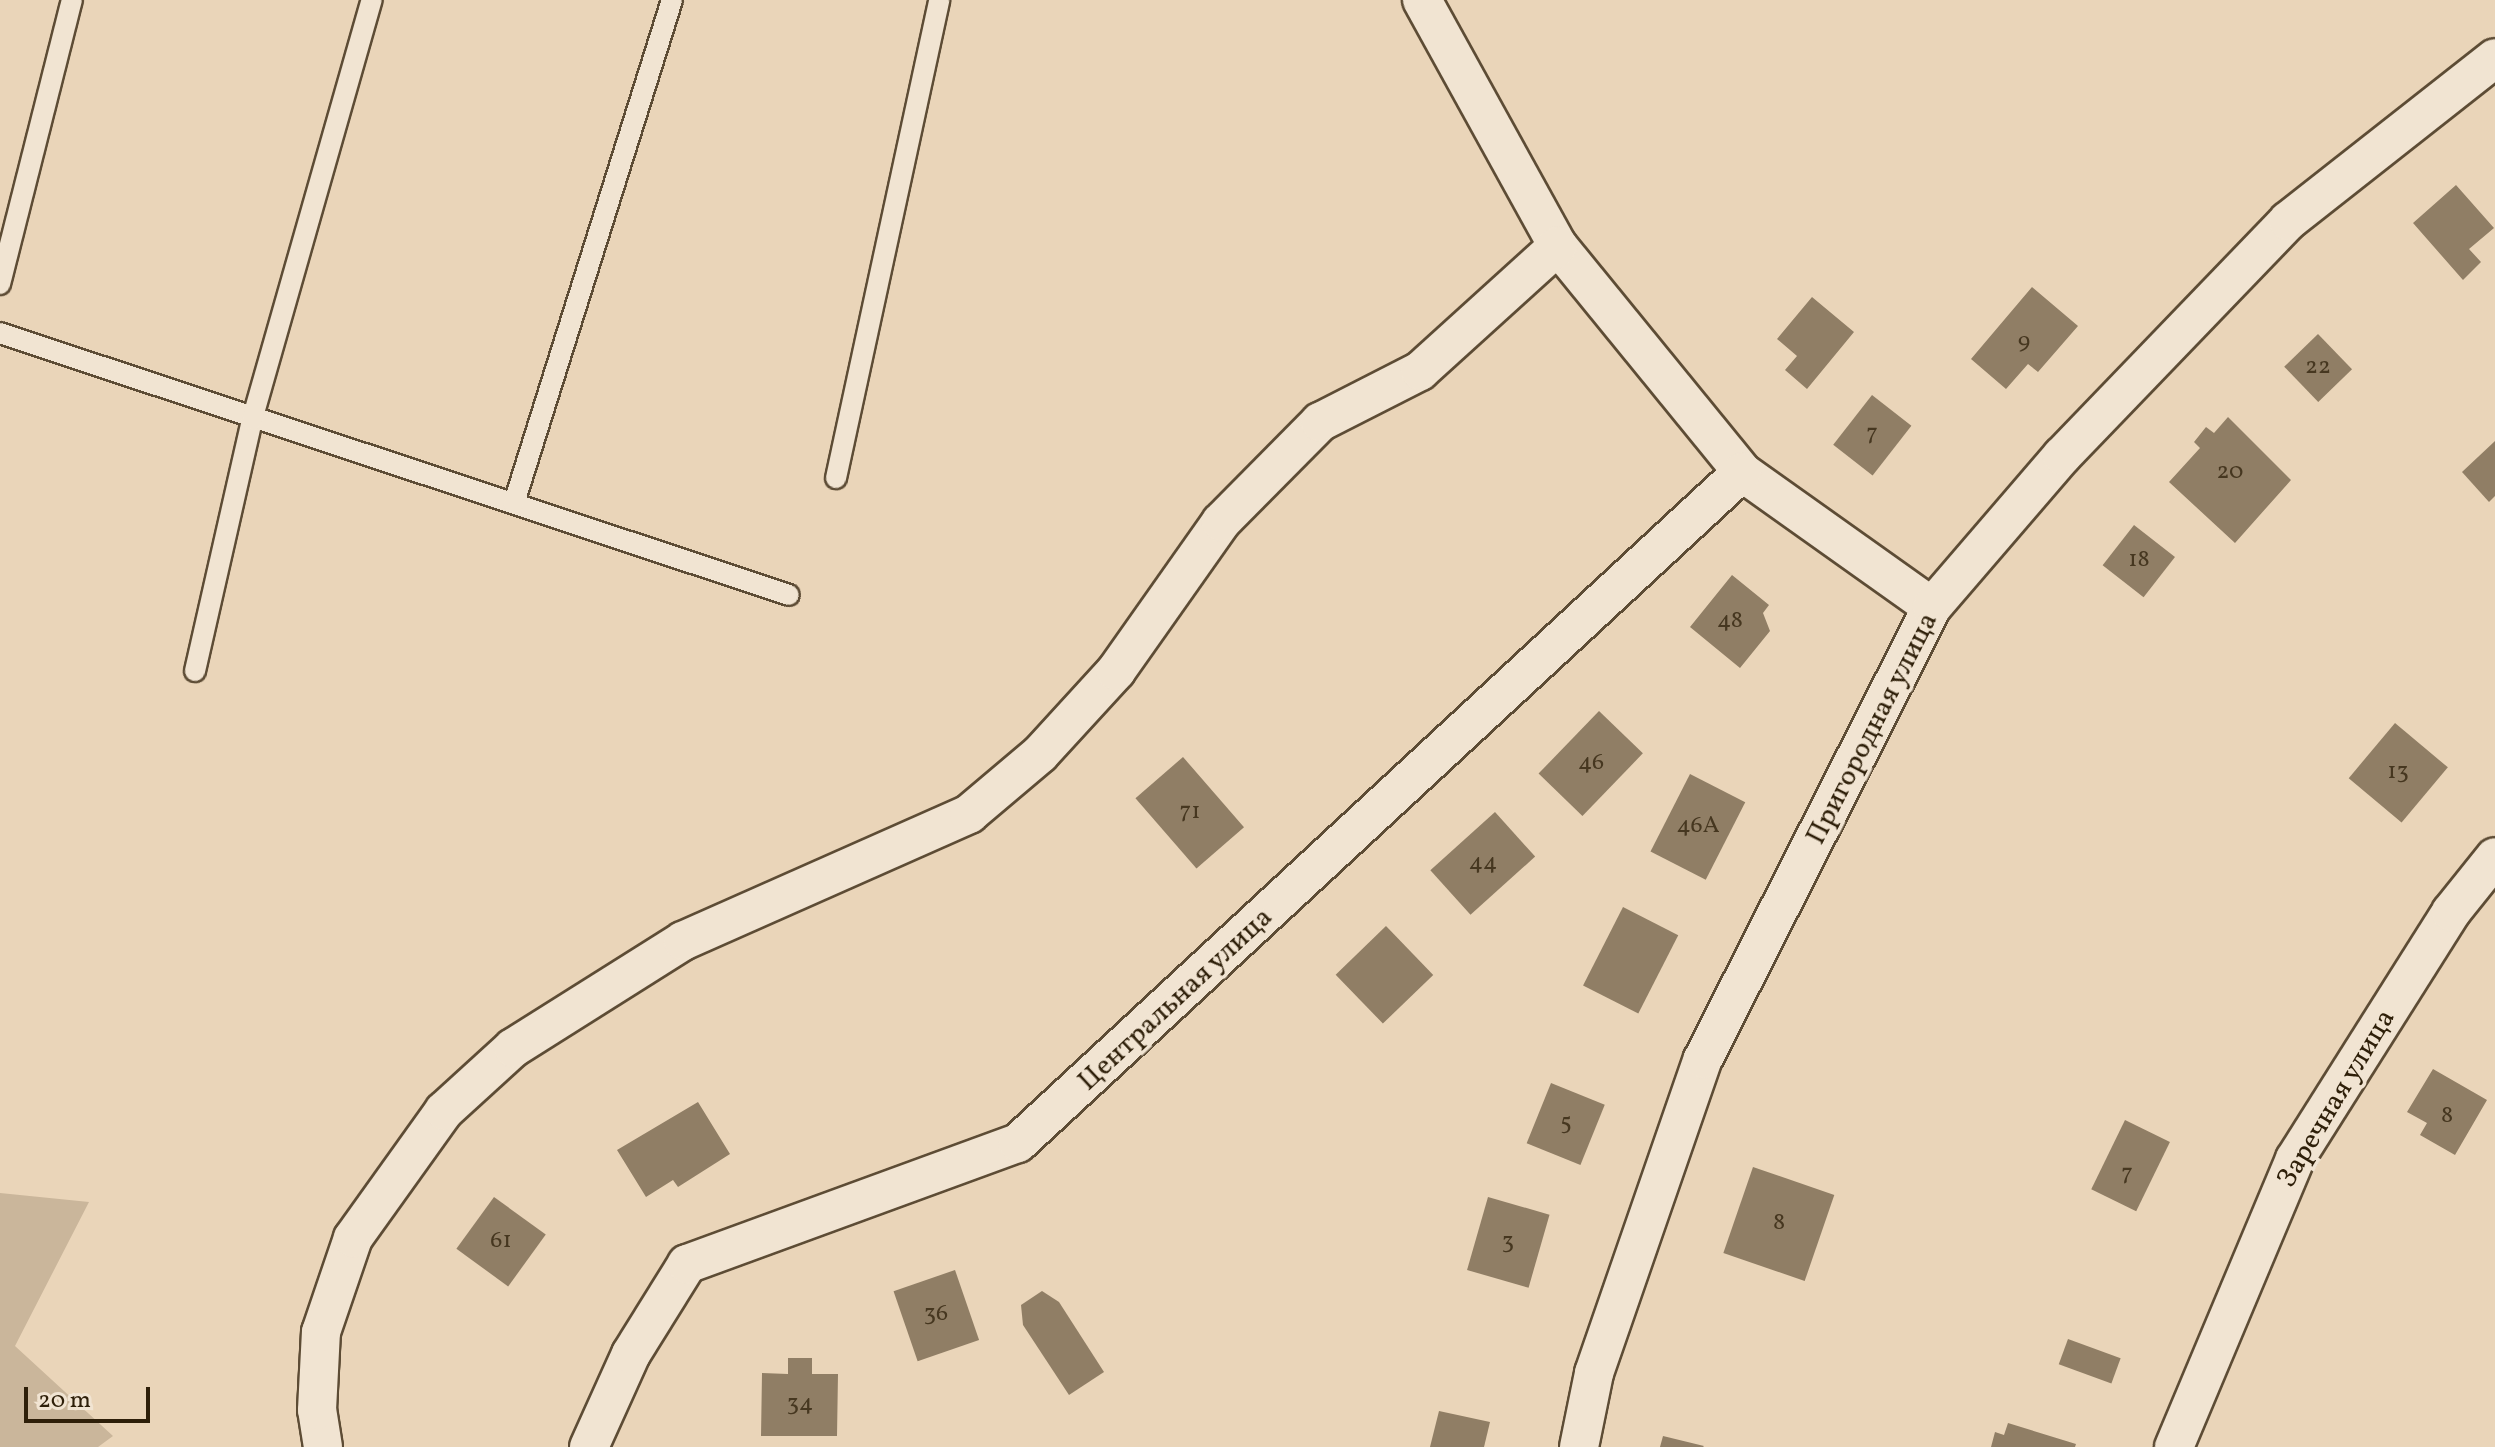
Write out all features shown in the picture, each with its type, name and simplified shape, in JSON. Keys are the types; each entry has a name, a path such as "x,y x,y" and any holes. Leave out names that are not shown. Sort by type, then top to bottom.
{"street":[{"path":"1422,0 1558,246 1742,472 1932,607"},
{"name":"Пригородная улица","path":"1579,1447 1594,1373 1703,1059 1932,607 2062,456 2288,221 2495,58"},
{"path":"323,1447 317,1410 321,1332 353,1238 444,1111 513,1048 683,941 969,814 1040,754 1116,671 1221,522 1320,422 1420,371 1558,246"},
{"name":"Центральная улица","path":"589,1447 631,1354 687,1264 1018,1143 1742,472"},
{"name":"Заречная улица","path":"2174,1447 2295,1159 2451,912 2495,857"}],"lane":[{"path":"0,284 72,0"},
{"path":"195,671 252,420 372,0"},
{"path":"514,503 672,0"},
{"path":"836,478 939,0"},
{"path":"0,333 252,420 789,595"}],"shaded area":[{"path":"0,1193 89,1202 15,1346 113,1436 98,1447 0,1447"}],"building":[{"path":"2456,185 2494,228 2469,249 2481,262 2463,280 2413,223"},
{"path":"2032,287 2078,326 2038,372 2028,364 2006,389 1971,359"},
{"path":"1812,297 1854,332 1807,389 1785,370 1797,356 1777,339"},
{"path":"2318,334 2352,369 2318,402 2284,367"},
{"path":"1872,395 1911,426 1873,475 1833,445"},
{"path":"2228,417 2291,480 2235,543 2169,482 2200,448 2194,442 2206,427 2214,433"},
{"path":"2495,441 2495,496 2489,502 2462,472"},
{"path":"2134,525 2175,557 2144,597 2103,565"},
{"path":"1732,575 1769,605 1763,613 1770,631 1740,668 1690,627"},
{"path":"1599,711 1643,753 1582,816 1539,774"},
{"path":"2395,723 2448,767 2402,823 2349,778"},
{"path":"1183,757 1244,827 1196,869 1135,798"},
{"path":"1690,774 1745,802 1706,880 1651,852"},
{"path":"1495,812 1535,857 1470,915 1430,870"},
{"path":"1623,907 1678,935 1638,1014 1583,985"},
{"path":"1386,926 1433,975 1383,1024 1336,975"},
{"path":"2433,1069 2487,1100 2455,1155 2420,1135 2427,1123 2407,1112"},
{"path":"1551,1083 1605,1105 1580,1165 1527,1143"},
{"path":"698,1102 730,1154 678,1187 673,1180 646,1197 617,1150"},
{"path":"2125,1120 2170,1142 2136,1211 2091,1189"},
{"path":"1753,1167 1834,1195 1805,1281 1723,1253"},
{"path":"494,1197 546,1235 508,1286 456,1249"},
{"path":"1488,1197 1550,1215 1529,1288 1467,1270"},
{"path":"955,1270 979,1340 918,1361 894,1291"},
{"path":"1042,1291 1059,1302 1104,1372 1069,1395 1023,1325 1021,1305"},
{"path":"2068,1339 2121,1358 2111,1384 2059,1364"},
{"path":"788,1358 812,1358 812,1374 838,1374 837,1436 761,1436 762,1373 788,1374"},
{"path":"1439,1411 1490,1422 1484,1447 1430,1447"},
{"path":"2008,1423 2076,1444 2075,1447 1991,1447 1995,1432 2004,1435"},
{"path":"1663,1436 1704,1446 1660,1447"}]}
